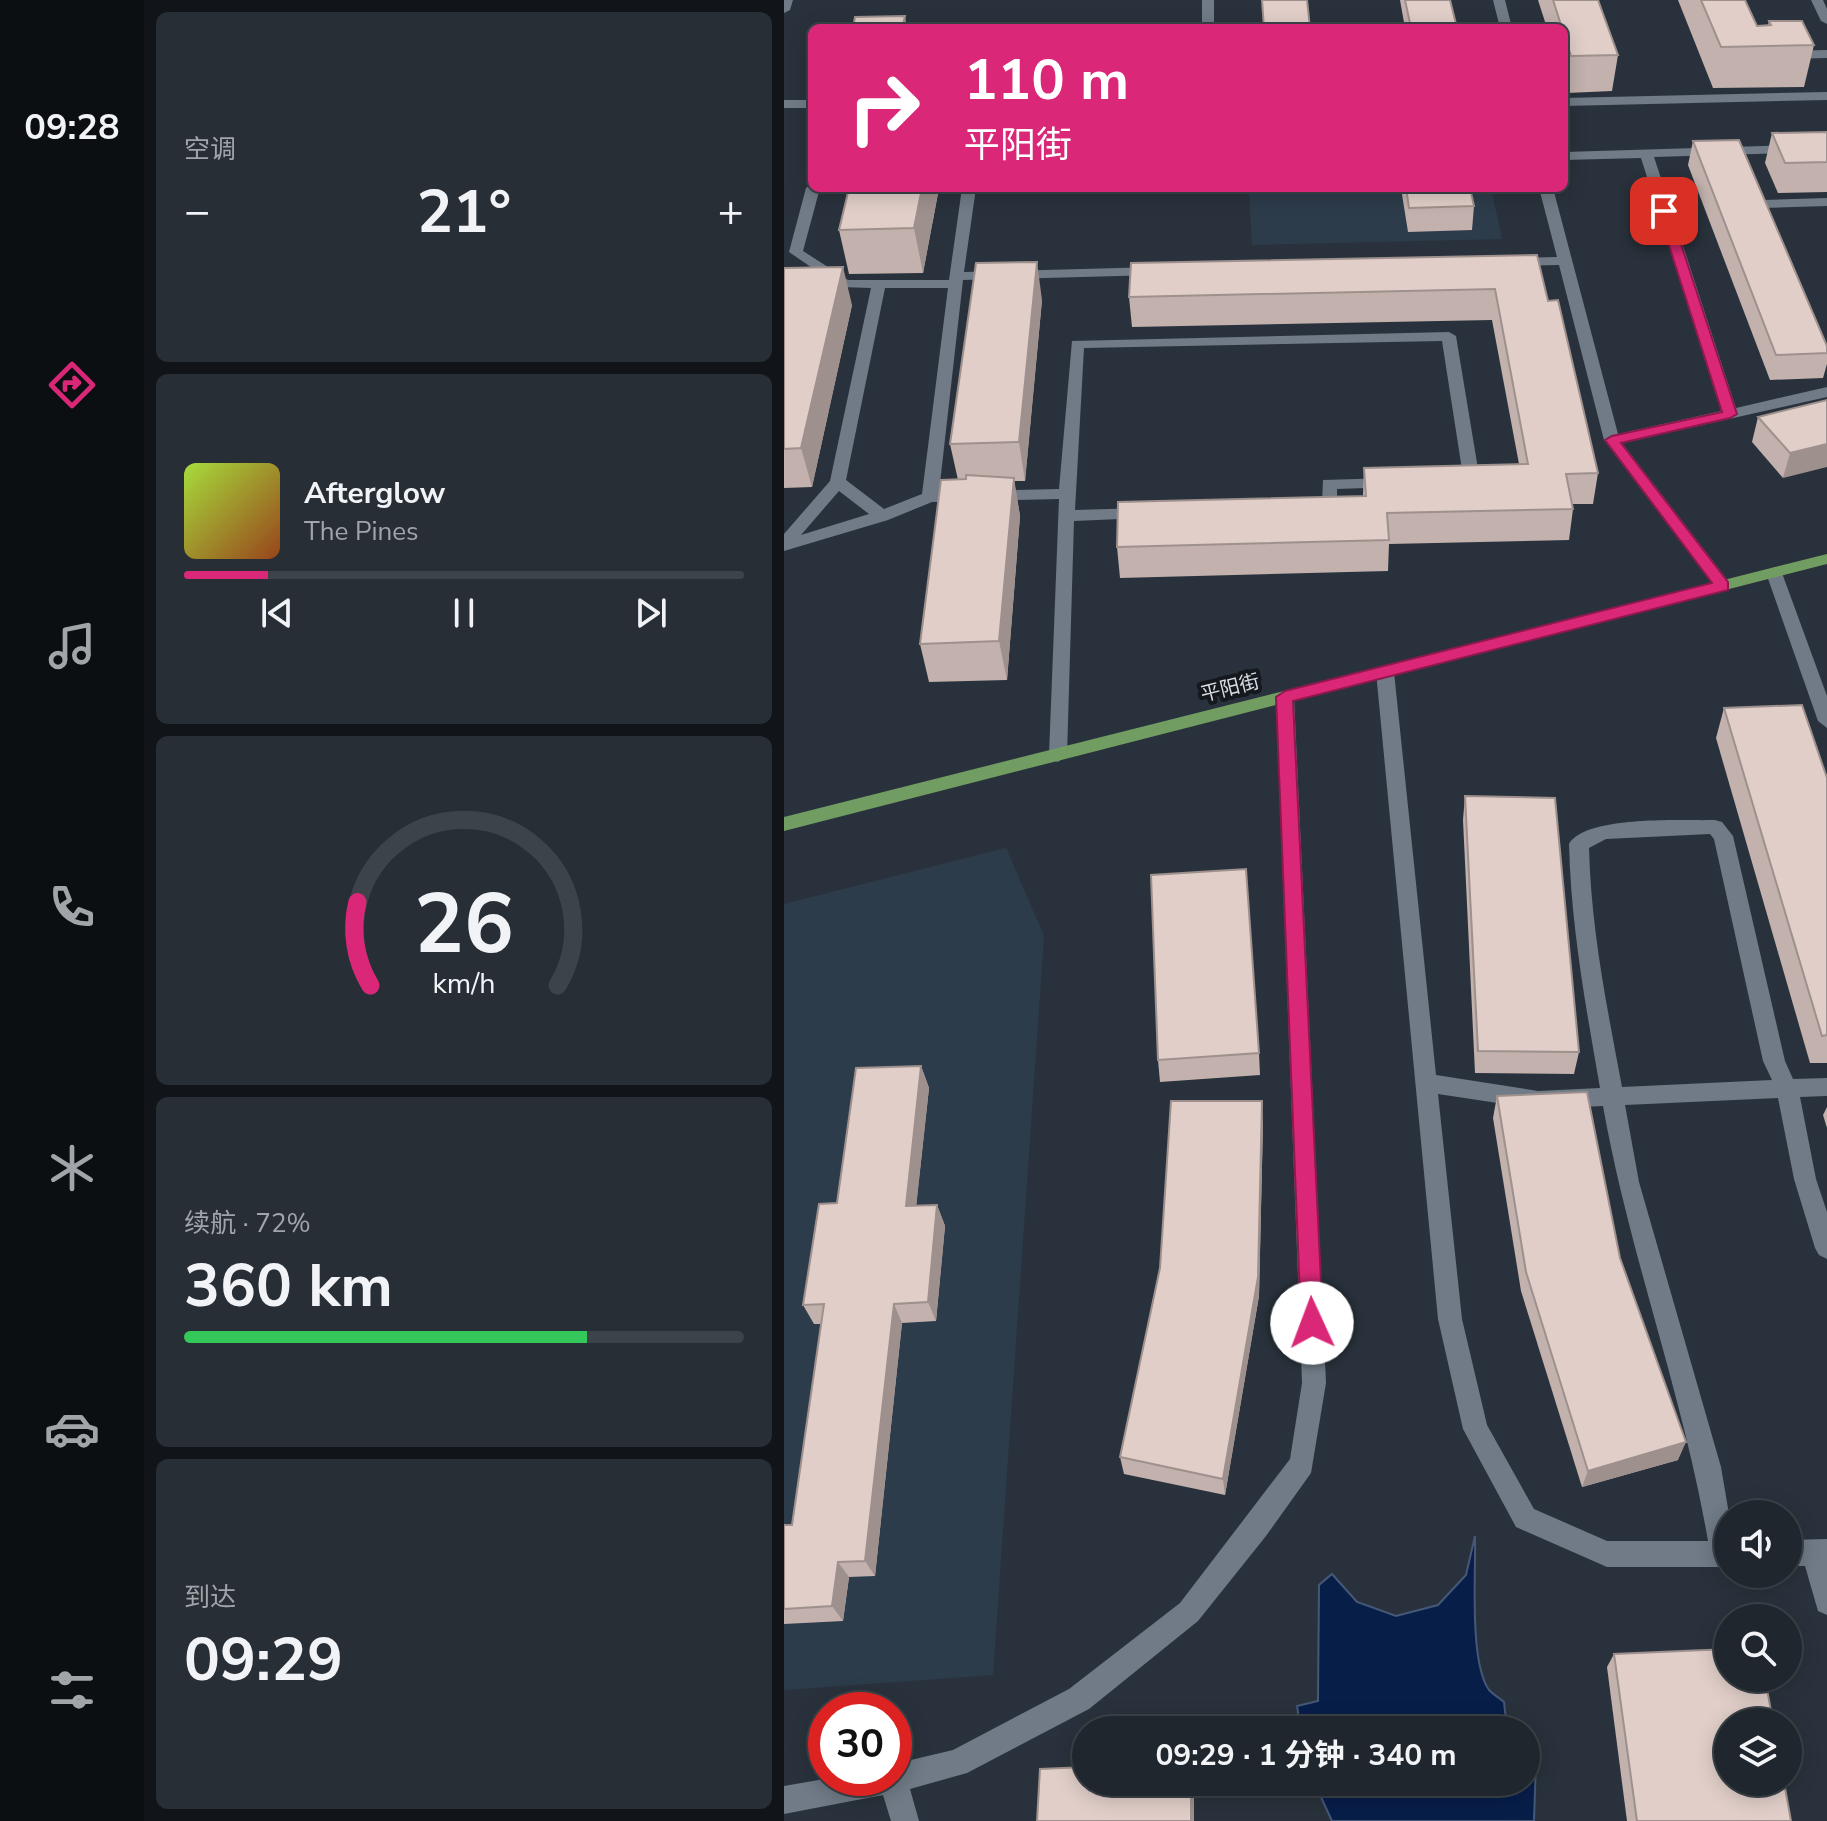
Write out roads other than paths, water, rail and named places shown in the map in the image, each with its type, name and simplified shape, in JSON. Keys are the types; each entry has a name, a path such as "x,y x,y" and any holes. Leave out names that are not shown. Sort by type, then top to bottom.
{"main road":[{"name":"平阳街","path":"784,824 1827,559"}],"street":[{"path":"784,10 787,0"},
{"path":"1208,0 1208,24"},
{"path":"1499,0 1505,24"},
{"path":"1817,0 1827,21"},
{"path":"1776,55 1827,54"},
{"path":"1568,102 1827,96"},
{"path":"784,104 808,104"},
{"path":"1568,156 1646,153 1743,157 1827,148"},
{"path":"1646,153 1730,414"},
{"path":"812,192 796,252 845,284"},
{"path":"930,497 968,192"},
{"path":"1547,192 1612,440 1723,586"},
{"path":"1763,204 1827,202"},
{"path":"1501,262 1565,261"},
{"path":"814,281 879,284 1172,271"},
{"path":"784,545 838,482 879,284"},
{"path":"1058,755 1067,494 1077,344 1449,336 1472,481 1441,482"},
{"path":"1612,440 1827,392"},
{"path":"838,482 882,516"},
{"path":"1300,509 1331,508 1329,484 1409,483"},
{"path":"784,545 882,516 930,497 1067,494"},
{"path":"1067,516 1160,513"},
{"path":"1774,573 1827,721"},
{"path":"1385,672 1450,1319 1475,1429 1525,1518 1607,1554 1714,1554"},
{"path":"912,1774 957,1763 1079,1699 1189,1612 1257,1527 1302,1464 1314,1383 1285,697"},
{"path":"1715,1500 1628,1182 1588,961 1579,844 1603,832 1715,827 1723,836 1774,1061 1787,1089 1805,1179 1827,1248"},
{"path":"1426,1083 1538,1100 1827,1087"},
{"path":"1821,1552 1827,1602"},
{"path":"784,1800 808,1795"},
{"path":"898,1796 905,1821"}],"water":[{"path":"1475,1536 1475,1616 1479,1659 1489,1690 1504,1702 1506,1716 1299,1716 1297,1706 1318,1701 1319,1585 1332,1574 1357,1602 1396,1616 1438,1605 1466,1575"},
{"path":"1320,1796 1535,1796 1534,1821 1332,1821"}]}
